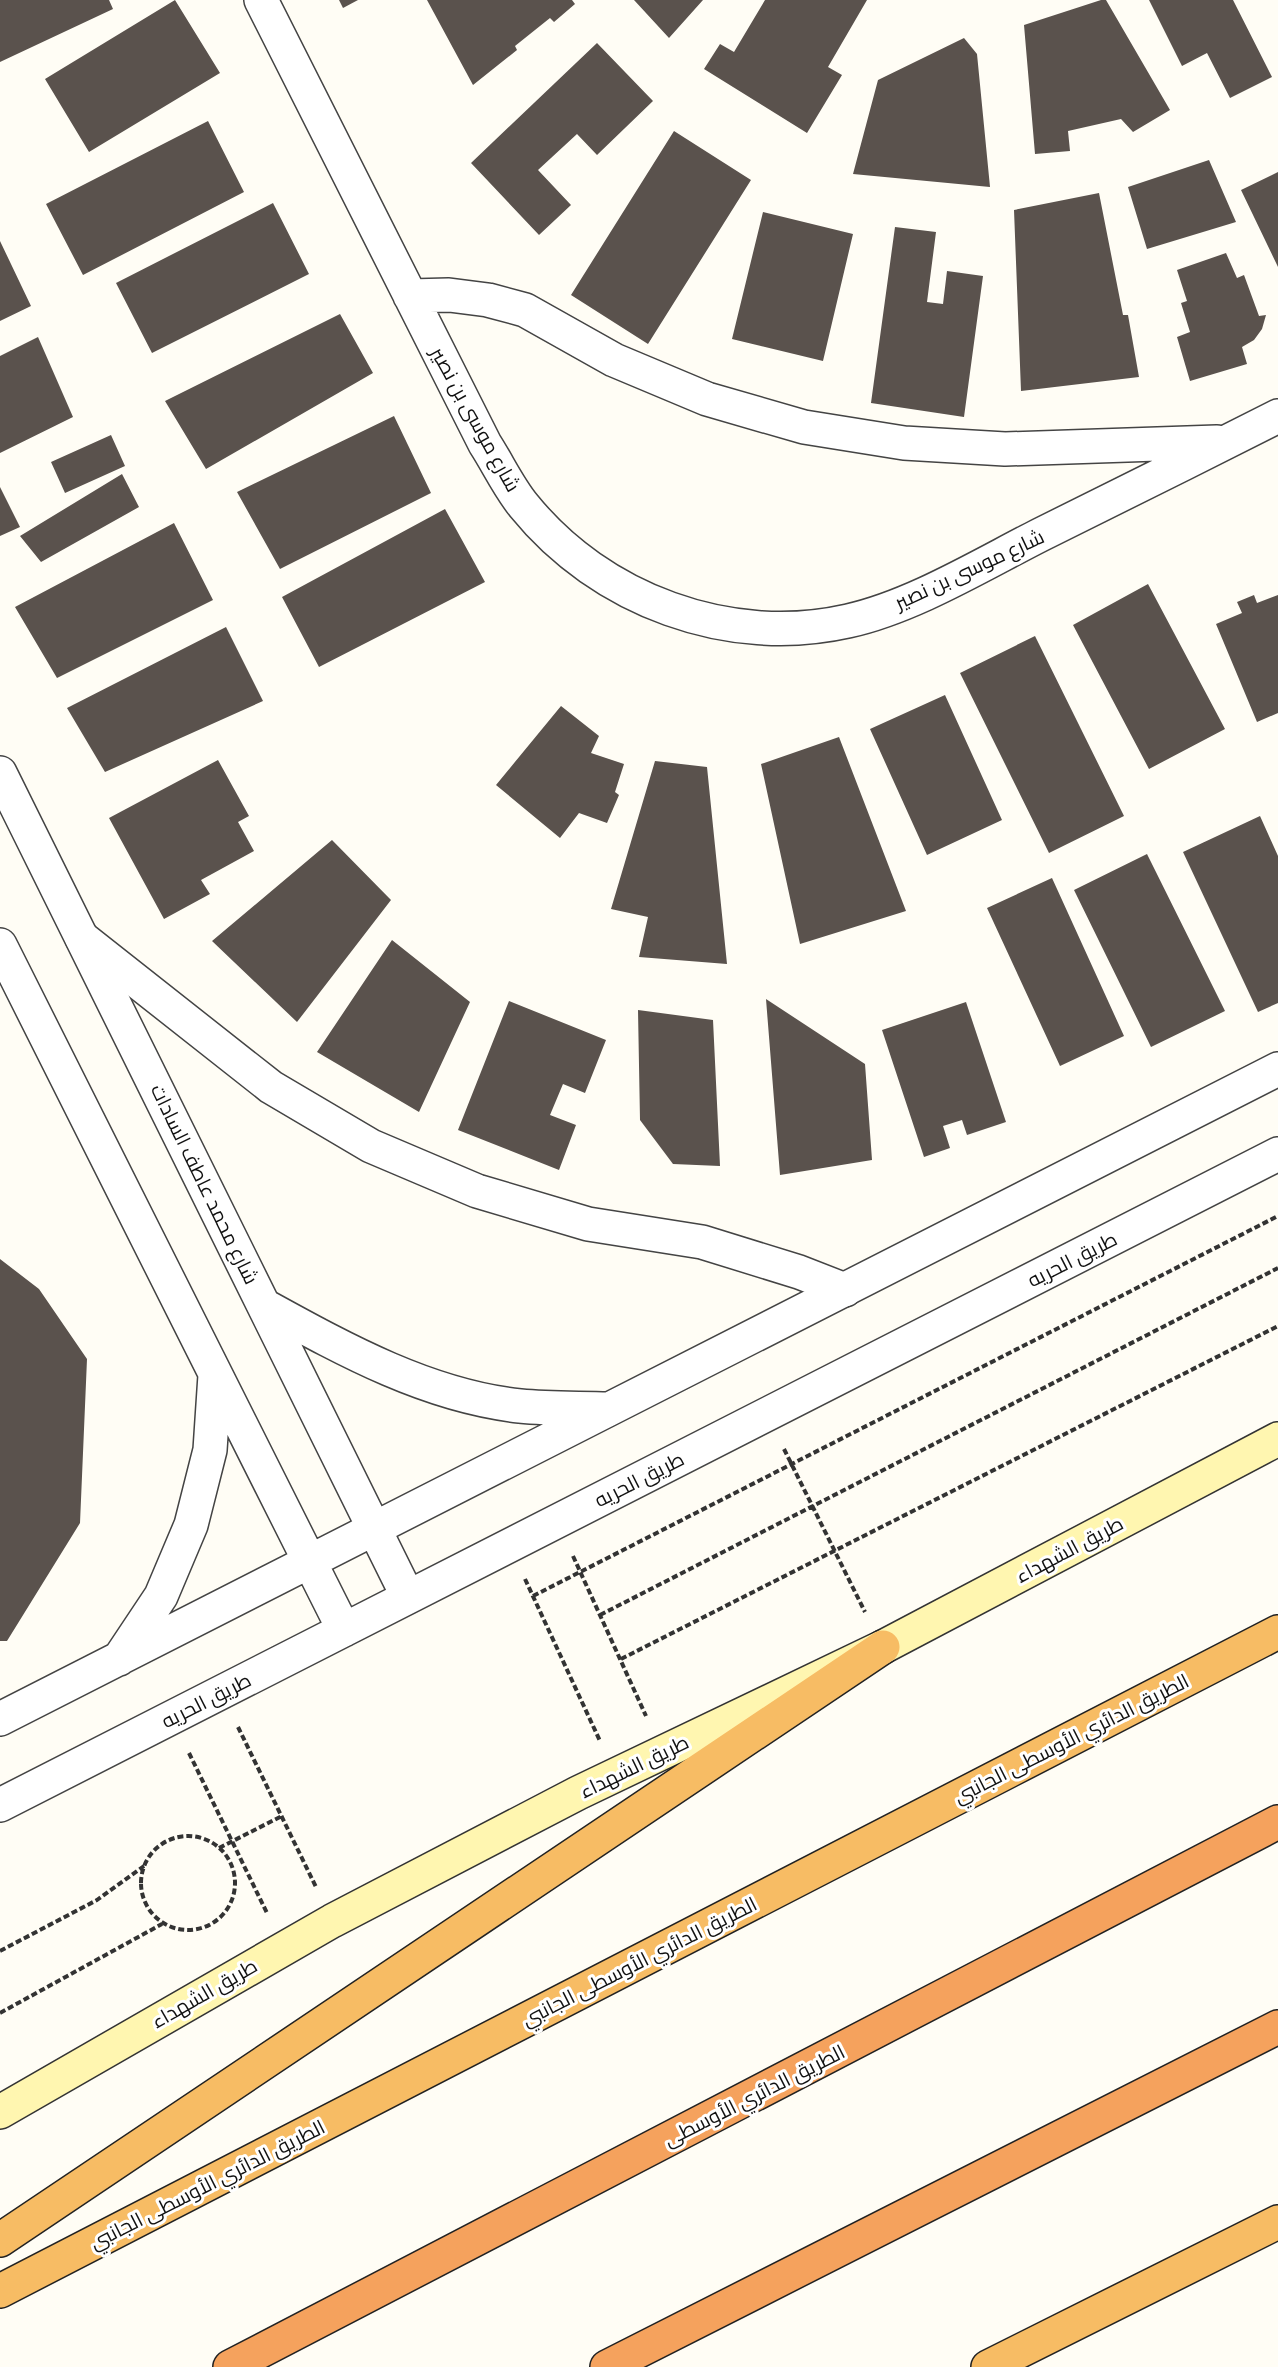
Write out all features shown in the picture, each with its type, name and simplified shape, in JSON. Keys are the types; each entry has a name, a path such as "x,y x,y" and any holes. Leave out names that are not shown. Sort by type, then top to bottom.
{"highway":[{"name":"الطريق الدائري الأوسطى الجانبي","path":"0,2291 1278,1632"},
{"path":"0,2240 883,1647"},
{"name":"الطريق الدائري الأوسطى","path":"230,2367 1278,1822"},
{"path":"607,2367 1278,2026"},
{"path":"988,2367 1019,2360 1278,2222"}],"main road":[{"name":"طريق الشهداء","path":"0,2112 332,1921 616,1775 883,1647 1278,1439"}],"street":[{"name":"شارع موسى بن نصير","path":"261,0 485,444 523,506 574,557 635,597 704,621 776,629 848,621 917,597 1278,416"},
{"path":"410,296 449,295 488,300 525,310 614,360 706,399 804,427 904,443 1005,449 1228,442"},
{"name":"شارع محمد عاطف السادات","path":"0,772 408,1597"},
{"path":"82,938 271,1087 371,1146 477,1191 588,1224 702,1242 798,1272 845,1290"},
{"path":"0,945 344,1630"},
{"path":"0,1719 1278,1069"},
{"name":"طريق الحريه","path":"0,1804 1278,1154"},
{"path":"265,1306 348,1352 431,1386 519,1406 609,1410"},
{"path":"119,1660 161,1596 191,1525 210,1450 215,1373"}],"path":[{"path":"533,1596 1278,1216"},
{"path":"600,1615 1278,1268"},
{"path":"621,1659 1278,1326"},
{"path":"767,1414 883,1647"},
{"path":"557,1521 663,1752"},
{"path":"510,1546 616,1775"},
{"path":"221,1692 332,1921"},
{"path":"172,1717 284,1947"},
{"path":"219,1848 282,1816"},
{"path":"192,1836 207,1840 219,1848 230,1862 235,1879 233,1896 226,1912 213,1924 196,1930 178,1930 162,1923 150,1912 142,1898 141,1881 144,1865 152,1852 163,1843 177,1837 192,1836"},
{"path":"0,1951 97,1900 144,1865"},
{"path":"0,2013 162,1923"}],"building":[{"path":"0,0 109,0 113,9 0,62"},
{"path":"175,0 220,73 89,152 45,79"},
{"path":"339,0 358,0 343,8"},
{"path":"427,0 572,0 575,4 554,22 550,18 515,46 517,50 473,85"},
{"path":"634,0 703,0 669,38"},
{"path":"765,0 867,0 828,67 842,75 807,133 704,69 720,44 734,52"},
{"path":"1106,0 1170,110 1133,132 1121,119 1068,131 1070,151 1035,154 1024,25"},
{"path":"1149,0 1233,0 1272,77 1230,98 1207,53 1182,66"},
{"path":"964,38 977,54 990,187 853,174 878,80"},
{"path":"597,43 653,101 597,155 577,134 538,170 571,205 539,235 471,163"},
{"path":"208,121 244,192 83,275 46,204"},
{"path":"674,131 751,180 648,344 571,295"},
{"path":"1209,160 1236,222 1147,249 1128,187"},
{"path":"1278,172 1278,267 1241,190"},
{"path":"1099,193 1123,315 1128,315 1139,377 1021,391 1014,210"},
{"path":"273,203 309,274 152,353 116,283"},
{"path":"763,212 853,234 823,361 732,339"},
{"path":"895,227 936,232 927,302 943,304 947,271 983,276 964,417 871,403"},
{"path":"0,241 31,306 0,321"},
{"path":"1226,253 1237,278 1244,275 1259,316 1266,315 1262,329 1254,340 1242,347 1247,364 1190,381 1177,337 1190,332 1181,303 1187,301 1177,270"},
{"path":"340,314 373,373 206,469 165,401"},
{"path":"38,337 73,417 0,453 0,356"},
{"path":"394,416 431,493 280,569 237,492"},
{"path":"111,435 125,466 65,493 51,462"},
{"path":"122,474 139,507 41,562 20,536"},
{"path":"0,487 20,527 0,536"},
{"path":"445,509 485,582 319,667 282,597"},
{"path":"174,523 213,600 57,678 15,607"},
{"path":"1148,584 1225,729 1149,769 1073,625"},
{"path":"1254,595 1257,603 1278,595 1278,713 1257,722 1216,624 1242,613 1237,602"},
{"path":"226,627 263,701 105,772 67,708"},
{"path":"1035,636 1124,816 1049,853 960,673"},
{"path":"945,695 1002,820 927,855 870,729"},
{"path":"561,706 599,736 591,753 624,764 615,792 619,795 607,823 579,813 560,838 496,785"},
{"path":"839,737 906,911 800,944 761,764"},
{"path":"218,760 249,816 238,822 254,851 201,880 210,894 164,919 109,818"},
{"path":"655,761 707,767 727,964 639,957 648,917 611,909"},
{"path":"1260,816 1278,856 1278,1003 1258,1012 1183,852"},
{"path":"332,840 391,900 297,1022 212,941"},
{"path":"1147,854 1225,1011 1151,1047 1074,890"},
{"path":"1052,878 1124,1036 1060,1066 987,908"},
{"path":"392,940 470,1002 419,1112 317,1052"},
{"path":"766,999 865,1064 872,1160 780,1175"},
{"path":"509,1001 606,1040 585,1093 563,1084 550,1115 576,1125 559,1170 458,1130"},
{"path":"966,1002 1006,1122 967,1135 962,1120 943,1126 950,1148 924,1157 882,1030"},
{"path":"638,1010 713,1020 720,1166 673,1164 640,1120"},
{"path":"0,1259 39,1289 87,1359 80,1523 7,1641 0,1641"}]}
